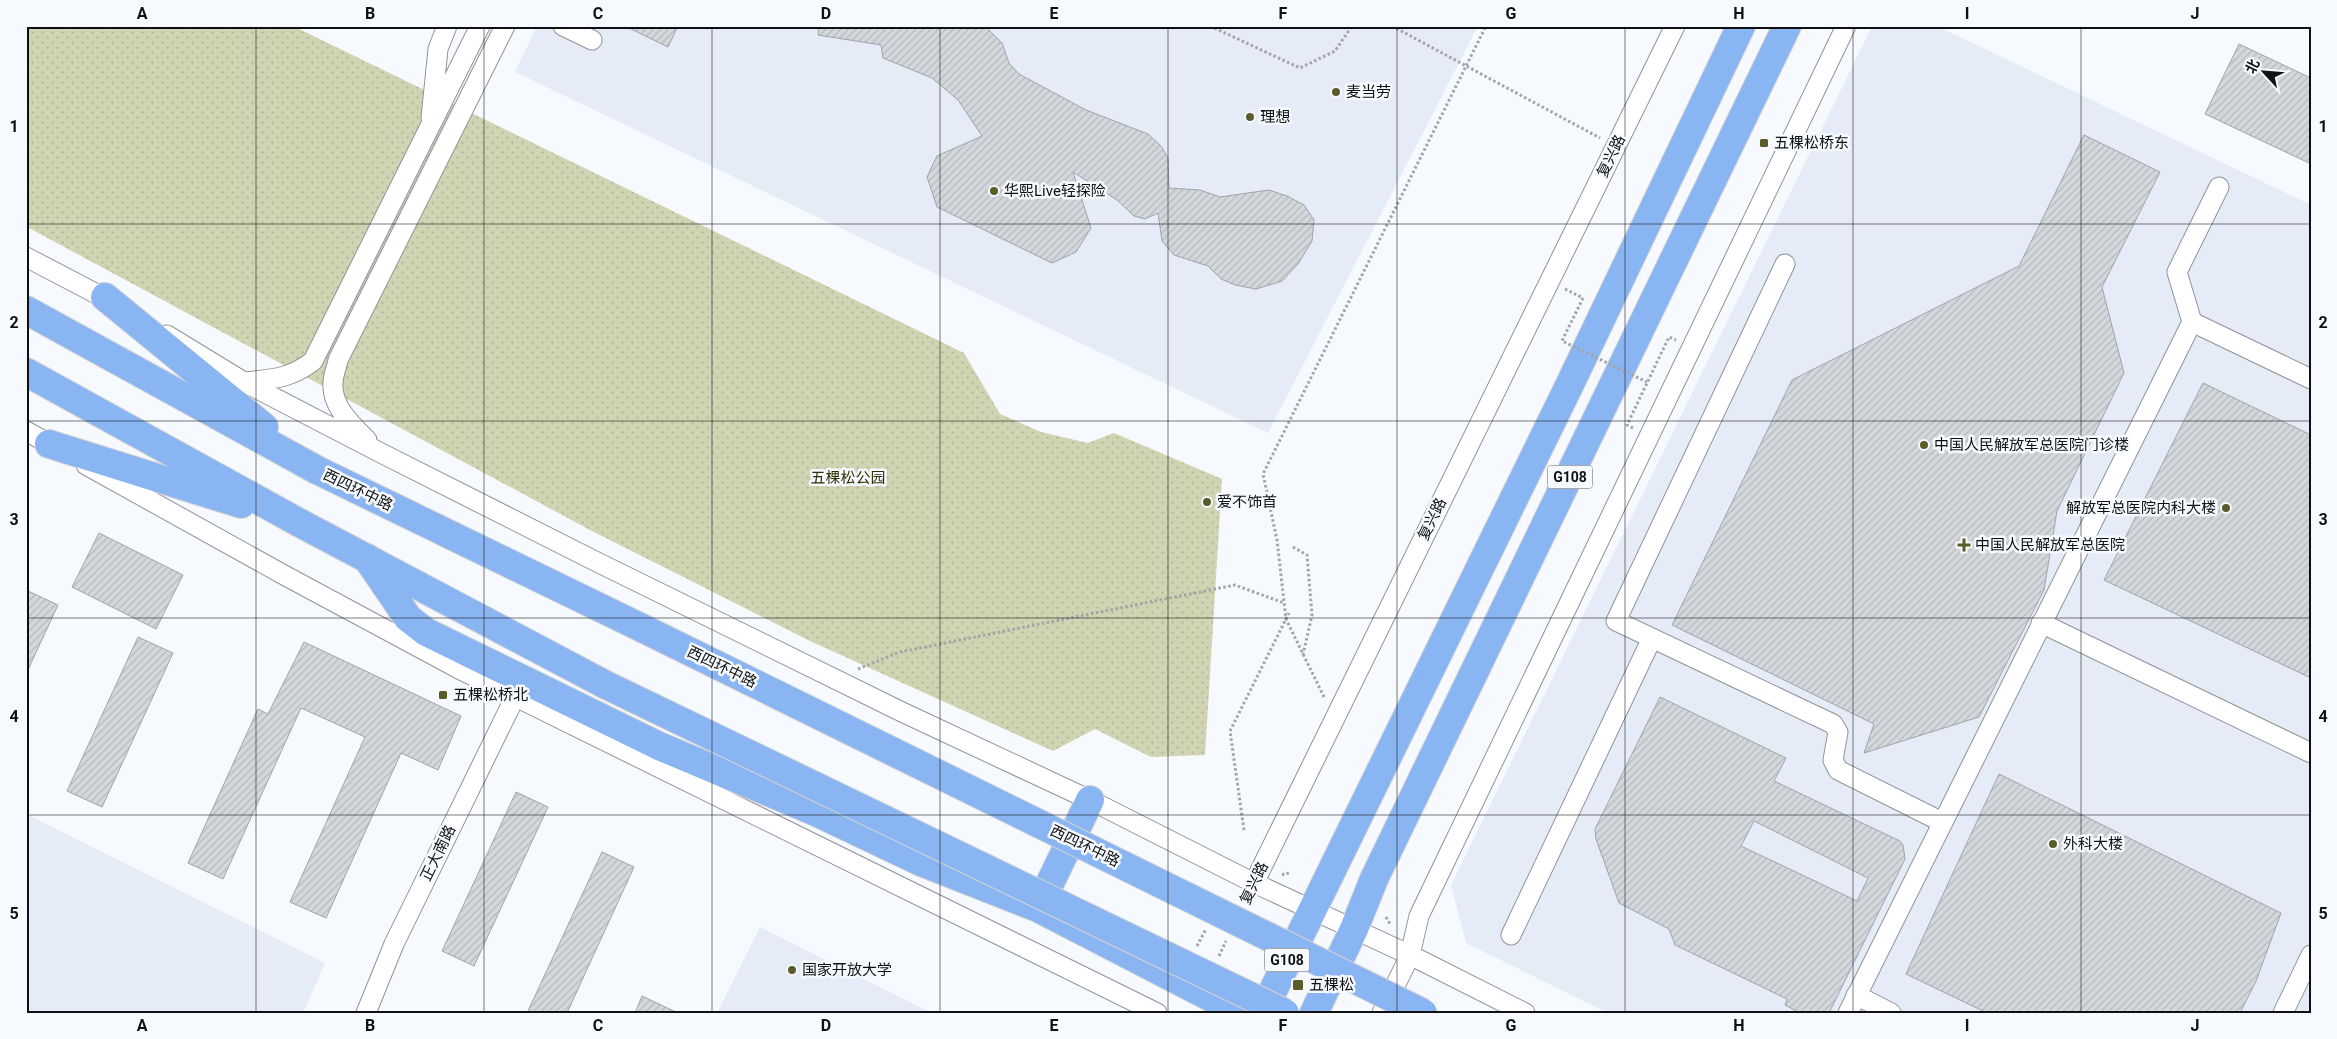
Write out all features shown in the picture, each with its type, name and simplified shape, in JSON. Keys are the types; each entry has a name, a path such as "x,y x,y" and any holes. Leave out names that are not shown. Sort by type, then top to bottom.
{"highway":[{"name":"G108","path":"1262,1013 1569,386 1740,26"},
{"name":"G108","path":"1314,1013 1354,928 1374,879 1787,26"},
{"path":"105,297 317,470"},
{"name":"西四环中路","path":"26,310 317,470 1424,1013"},
{"path":"26,372 298,522 606,685 1285,1013"},
{"path":"38,437 298,522"},
{"path":"367,558 408,618 426,632 659,746 816,812 921,862 1038,908 1242,1013"},
{"path":"1038,908 1090,800"}],"street":[{"path":"430,130 438,49 447,26"},
{"path":"244,382 281,379 301,370 313,361 430,130 480,26"},
{"path":"380,453 351,424 338,405 332,384 338,360 505,26"},
{"path":"563,26 592,40"},
{"name":"复兴路","path":"1254,883 1675,26"},
{"path":"1382,1013 1410,955 1419,916 1846,26"},
{"path":"1848,1013 2192,322 2177,272 2218,187"},
{"path":"26,257 105,297 244,382 380,453 834,679 1090,800 1254,883 1354,928 1525,1013"},
{"path":"1785,264 1616,621 1833,724 1838,732 1833,760 1838,770 1942,822"},
{"path":"2192,322 2311,379"},
{"path":"38,437 284,575 459,669 516,695 1157,1013"},
{"path":"2041,623 2311,753"},
{"path":"1511,935 1652,638"},
{"name":"正大南路","path":"366,1013 394,944 516,695"},
{"path":"2283,1013 2311,954"},
{"path":"1856,996 1891,1013"}],"path":[{"path":"1210,26 1300,68 1335,51 1352,26"},
{"path":"1392,26 1616,146"},
{"path":"1335,718 1286,619 1277,540 1263,474 1486,26"},
{"path":"1583,298 1562,341 1647,382"},
{"path":"1627,425 1669,337"},
{"path":"1293,547 1307,555 1312,615 1303,656"},
{"path":"834,679 900,652 1235,585 1284,603"},
{"path":"1244,830 1230,731 1289,613"},
{"path":"1386,917 1389,924 1396,927"},
{"path":"1196,948 1209,923"},
{"path":"1218,958 1230,933"}],"shaded area":[{"path":"537,26 1478,26 1268,433 515,72"},
{"name":"中国人民解放军总医院","path":"1872,26 1937,26 2311,205 2311,1013 1608,1013 1466,943 1451,885"},
{"path":"26,814 325,963 303,1013 26,1013"},
{"name":"国家开放大学","path":"760,927 932,1013 717,1013"}],"green space":[{"name":"五棵松公园","path":"26,26 293,26 964,353 1000,414 1041,432 1088,443 1114,433 1222,479 1205,755 1151,757 1095,729 1053,751 810,641 590,530 29,228 26,225"}],"building":[{"path":"625,26 678,26 668,47"},
{"path":"819,26 985,26 1002,43 1009,63 1019,74 1086,110 1148,134 1161,146 1168,158 1169,188 1200,190 1220,197 1269,190 1287,196 1304,205 1314,220 1312,241 1298,264 1282,281 1256,289 1235,285 1221,279 1208,266 1174,255 1162,241 1158,213 1145,219 1134,216 1117,200 1073,172 1091,228 1076,252 1052,263 937,207 927,177 937,156 982,136 958,100 932,78 883,58 881,45 818,35"},
{"path":"2239,44 2311,78 2311,164 2205,114"},
{"name":"中国人民解放军总医院门诊楼","path":"2084,135 2160,172 2102,287 2124,373 2057,511 2044,590 1979,717 1864,753 1874,724 1672,625 1792,380 2019,266"},
{"name":"解放军总医院内科大楼","path":"2203,383 2311,435 2311,678 2104,580"},
{"path":"99,533 183,575 156,629 72,587"},
{"path":"26,590 58,605 26,674"},
{"path":"138,637 173,653 102,807 67,791"},
{"path":"304,642 461,716 438,770 401,753 326,918 290,902 365,737 301,708 223,879 188,863 258,709 268,714"},
{"path":"1660,697 1786,758 1774,781 1900,841 1903,845 1905,859 1829,1013 1800,1013 1785,1005 1787,999 1675,945 1669,929 1619,903 1596,839 1595,829","holes":["1754,821 1868,878 1857,901 1741,846"]},
{"name":"外科大楼","path":"1999,774 2281,913 2256,981 2240,1013 1987,1013 1906,974"},
{"path":"516,792 548,807 474,966 442,951"},
{"path":"602,852 634,867 567,1013 527,1013"},
{"path":"642,996 678,1013 635,1013"}],"place":[{"name":"麦当劳","path":"1336,92"},
{"name":"理想","path":"1250,117"},
{"name":"五棵松桥东","path":"1764,143"},
{"name":"华熙Live轻探险","path":"994,191"},
{"name":"中国人民解放军总医院门诊楼","path":"1924,445"},
{"name":"爱不饰首","path":"1207,502"},
{"name":"解放军总医院内科大楼","path":"2226,508"},
{"name":"中国人民解放军总医院","path":"1964,545"},
{"name":"五棵松桥北","path":"443,695"},
{"name":"外科大楼","path":"2053,844"},
{"name":"国家开放大学","path":"792,970"},
{"name":"五棵松","path":"1298,985"}]}
